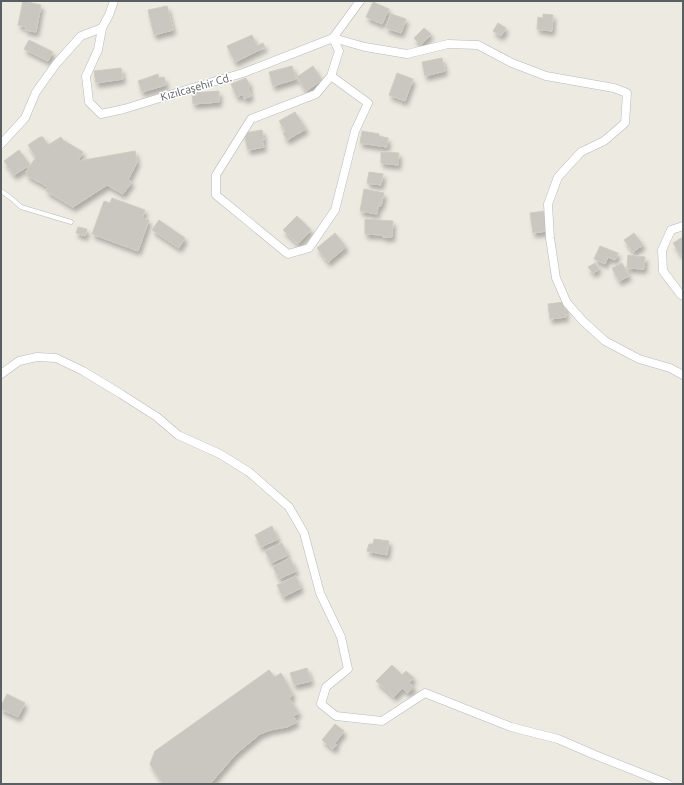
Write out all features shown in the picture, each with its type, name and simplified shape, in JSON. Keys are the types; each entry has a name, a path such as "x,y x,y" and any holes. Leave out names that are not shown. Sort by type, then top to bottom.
{"street":[{"path":"1,144 25,118 36,92 56,64 81,36 102,28 114,1"},
{"path":"334,38 360,1"},
{"name":"Kızılcaşehir Cd.","path":"102,28 98,50 86,76 89,102 101,114 124,109 243,73 334,38"},
{"path":"331,76 368,103 355,131 335,210 309,248 288,254 216,195 216,175 251,119 316,94 331,76 339,51 334,38"},
{"path":"334,38 365,47 407,54 448,44 478,45 512,63 546,76 614,88 627,93 625,123 604,141 580,152 558,177 548,204 550,238 556,278 567,303 583,321 605,341 639,359 670,368 683,375"},
{"path":"683,226 671,230 662,250 663,271 681,296 683,296"},
{"path":"1,374 19,361 37,357 56,358 83,371 121,394 157,417 178,435 220,454 249,472 289,507 304,533 320,593 341,637 348,669 326,687 321,704 336,716 382,721 425,693 511,727 558,739 668,784"}],"lane":[{"path":"1,191 21,207 71,222"}],"building":[{"path":"23,1 41,5 36,32 25,30 26,27 18,25"},
{"path":"373,2 389,9 382,24 366,17"},
{"path":"167,6 173,30 154,35 148,10"},
{"path":"391,14 406,19 401,33 386,28"},
{"path":"543,14 553,15 552,31 537,29 538,17 543,18"},
{"path":"498,23 506,28 501,36 493,31"},
{"path":"424,28 431,34 421,45 414,38"},
{"path":"252,35 257,46 263,43 265,47 235,62 227,46"},
{"path":"29,40 53,52 48,61 24,49"},
{"path":"442,58 445,71 425,76 422,62"},
{"path":"292,66 296,79 273,86 269,72"},
{"path":"313,66 322,80 306,91 297,77"},
{"path":"121,68 123,79 96,83 94,71"},
{"path":"397,73 413,79 405,101 389,95"},
{"path":"158,74 159,78 164,77 166,85 142,92 138,81"},
{"path":"246,78 250,86 248,87 251,96 244,99 243,94 237,97 231,84"},
{"path":"219,91 219,102 193,104 192,93"},
{"path":"295,112 306,129 287,140 283,133 286,132 279,121"},
{"path":"262,130 264,147 248,150 244,133"},
{"path":"362,131 379,134 379,136 388,138 387,147 360,143"},
{"path":"40,137 43,137 48,145 61,137 63,140 83,152 78,161 135,151 137,162 128,180 132,182 123,194 107,185 73,207 46,191 48,187 28,176 26,172 36,157 28,145"},
{"path":"19,150 30,165 14,175 4,161"},
{"path":"381,152 399,153 398,165 381,163"},
{"path":"369,172 383,174 381,185 367,183"},
{"path":"364,189 384,193 381,206 378,206 377,214 360,211"},
{"path":"112,198 145,210 142,218 149,220 138,251 92,234 104,201 110,203"},
{"path":"544,211 547,231 533,233 530,213"},
{"path":"297,216 311,230 298,244 283,230"},
{"path":"365,219 393,221 392,237 365,234"},
{"path":"159,220 185,238 179,248 152,230"},
{"path":"78,227 87,229 85,236 76,233"},
{"path":"335,233 346,247 328,262 317,248"},
{"path":"634,233 643,245 633,252 624,240"},
{"path":"683,237 683,254 681,255 673,243"},
{"path":"600,246 618,253 615,260 608,257 605,264 594,259"},
{"path":"628,255 645,257 644,269 627,268"},
{"path":"595,263 599,269 593,273 588,267"},
{"path":"622,263 629,276 619,281 612,268"},
{"path":"564,302 566,317 550,319 548,304"},
{"path":"272,526 278,539 261,547 255,535"},
{"path":"374,539 389,541 387,555 367,551 369,544 373,544"},
{"path":"282,543 288,555 271,563 265,551"},
{"path":"290,558 296,571 279,579 273,567"},
{"path":"296,576 301,588 283,597 277,585"},
{"path":"392,665 402,675 406,671 414,678 409,682 414,687 408,693 402,688 394,697 376,681"},
{"path":"307,668 311,681 294,685 290,673"},
{"path":"269,670 275,677 281,673 293,695 289,698 299,713 293,716 297,722 287,727 270,730 260,734 236,754 210,784 163,784 150,764 155,751"},
{"path":"7,694 25,703 18,717 1,709"},
{"path":"335,724 344,731 335,743 337,745 333,749 322,740"}]}
